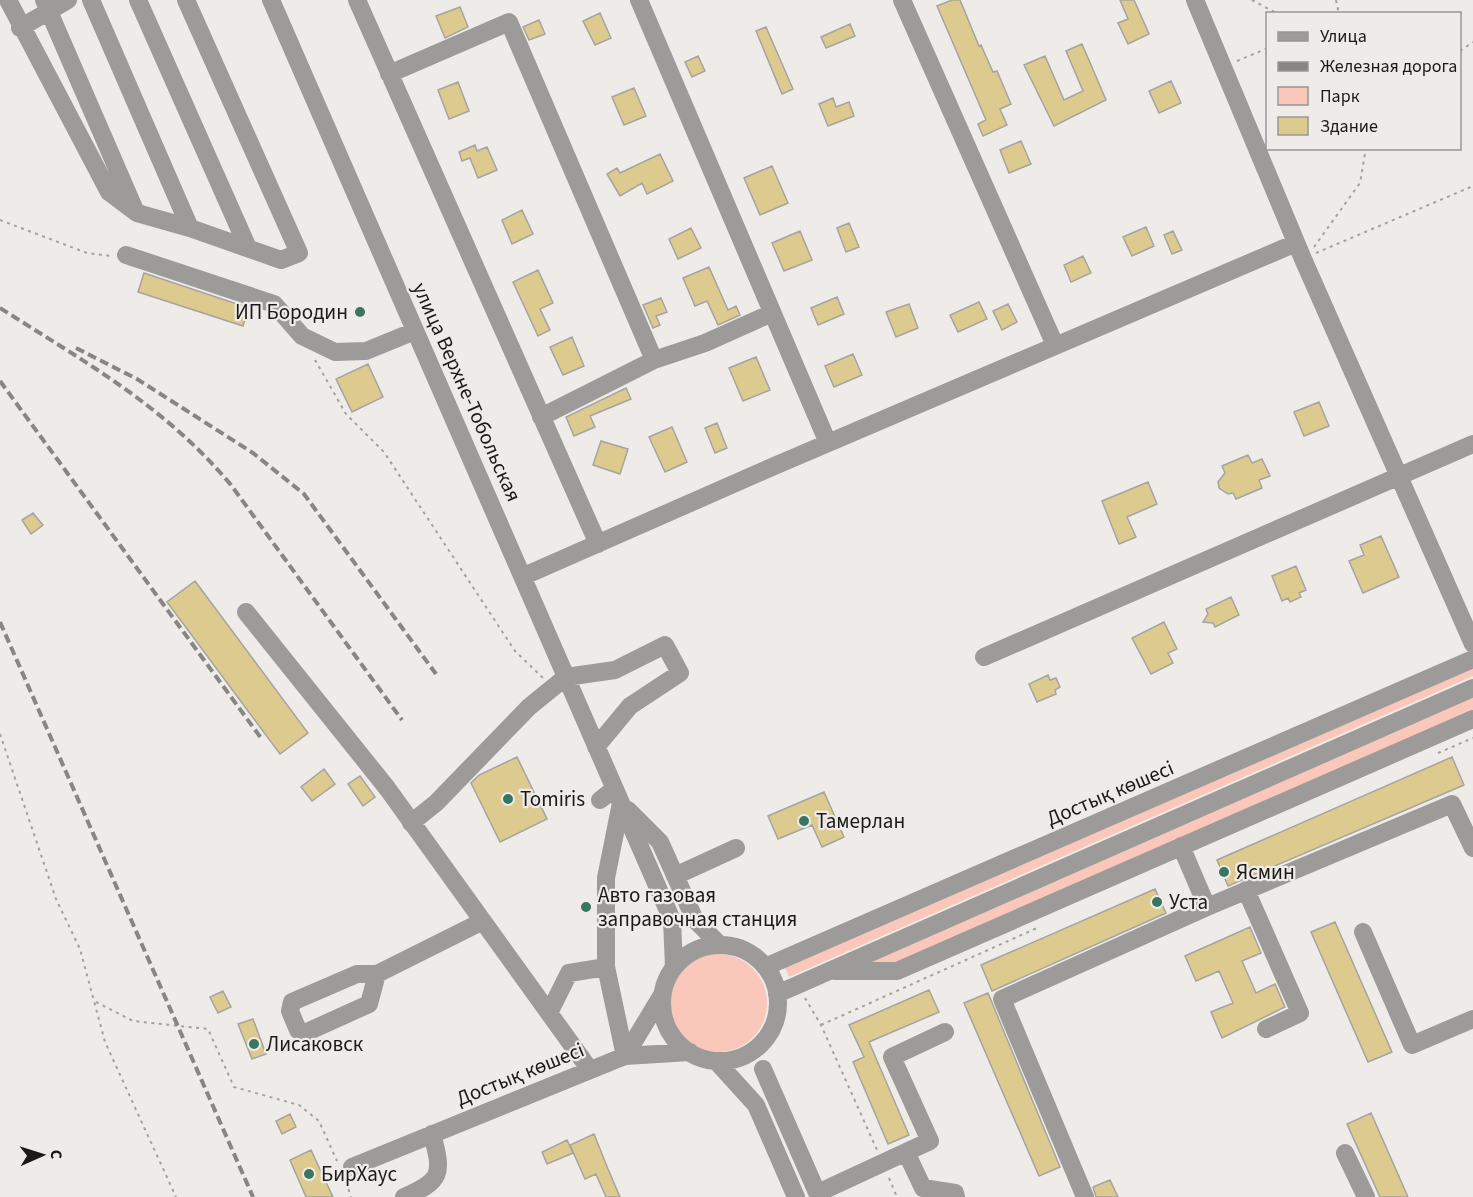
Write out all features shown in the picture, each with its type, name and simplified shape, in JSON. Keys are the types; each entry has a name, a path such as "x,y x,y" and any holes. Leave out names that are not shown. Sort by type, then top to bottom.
{"street":[{"path":"8,0 20,28 109,192 137,213 190,228 281,260 299,253 186,0"},
{"path":"20,28 46,6 68,0"},
{"path":"91,0 190,228"},
{"path":"138,0 248,248"},
{"name":"улица Верхне-Тобольская","path":"271,0 524,576 560,682 596,747 612,798 672,920 674,967"},
{"path":"357,0 598,544"},
{"path":"639,0 828,443"},
{"path":"902,0 1055,345"},
{"path":"1195,0 1299,251 1397,477 1473,644"},
{"path":"46,6 137,213"},
{"path":"389,74 508,22 654,360"},
{"path":"524,576 1055,345 1299,251"},
{"path":"126,255 274,304 302,336 335,352 366,351 415,331"},
{"path":"541,417 654,360 705,344 772,313"},
{"path":"984,657 1473,444"},
{"path":"246,612 387,788 590,1070"},
{"path":"411,823 513,734 560,682 615,670 665,645 680,674 630,706 596,747"},
{"name":"Достық көшесі","path":"765,967 1473,659"},
{"path":"777,994 1473,688"},
{"path":"828,971 897,971 1473,719"},
{"path":"612,798 606,878 606,967 624,1056"},
{"name":"улица Верхне-Тобольская","path":"612,798 660,842 695,920 720,945"},
{"path":"1085,1197 1002,999 1246,890 1452,804 1473,848"},
{"path":"1181,846 1207,907"},
{"path":"675,876 736,848"},
{"path":"1246,890 1300,1013 1266,1029"},
{"path":"377,974 369,1004 307,1032 298,1030 290,1011 292,1002 357,974 377,974 483,921"},
{"path":"1363,932 1412,1045 1473,1019"},
{"name":"улица Верхне-Тобольская","path":"624,1056 662,993 674,967 697,949 720,945 743,950 765,967"},
{"path":"549,1013 568,973 606,967"},
{"path":"756,1105 777,1010 777,994 765,967"},
{"path":"662,993 662,1012 668,1030 683,1047 716,1061 756,1105 796,1197"},
{"path":"716,1061 747,1054 761,1043 772,1027"},
{"path":"763,1069 818,1195 930,1141 892,1057 945,1032"},
{"name":"Достық көшесі","path":"347,1169 624,1056 683,1047"},
{"path":"404,1197 430,1186 437,1172 437,1155 432,1134"},
{"path":"906,1152 923,1188 955,1194 956,1197"},
{"path":"1345,1153 1366,1197"}],"path":[{"path":"1252,0 1274,12"},
{"path":"1222,69 1249,54 1266,49"},
{"path":"1299,251 1330,227 1360,183 1366,150"},
{"path":"1299,251 1473,186"},
{"path":"0,220 87,254 126,255"},
{"path":"302,336 346,414 384,452 515,651 534,671 560,682"},
{"path":"0,734 56,899 80,950 96,1002 105,1042 176,1197"},
{"path":"1429,757 1473,738"},
{"path":"821,1025 1037,928"},
{"path":"797,985 821,1025 897,1197"},
{"path":"96,1002 133,1021 208,1029 234,1087 298,1105 320,1121 347,1169 351,1197"}],"green space":[{"path":"1473,666 1473,676 789,977 782,962"},
{"path":"1473,696 1473,713 894,965 859,965"},
{"path":"718,954 737,958 753,968 763,984 767,1003 763,1022 753,1038 737,1048 718,1052 699,1048 683,1038 673,1022 669,1003 673,984 683,968 699,958"}],"building":[{"path":"952,0 960,0 979,46 981,45 993,72 997,71 1011,104 1000,109 1007,125 983,136 978,124 986,120 937,6"},
{"path":"1120,0 1134,0 1149,34 1128,44 1118,23 1128,19"},
{"path":"460,7 468,27 445,38 436,16"},
{"path":"600,13 611,38 595,45 583,21"},
{"path":"539,20 545,34 529,40 523,27"},
{"path":"850,24 855,36 826,48 821,37"},
{"path":"766,27 793,89 782,94 756,31"},
{"path":"1082,44 1106,100 1054,126 1024,65 1045,56 1064,100 1083,91 1066,51"},
{"path":"698,56 705,71 692,77 685,62"},
{"path":"1171,81 1181,103 1159,113 1149,91"},
{"path":"458,82 469,111 449,119 438,90"},
{"path":"634,88 646,116 624,125 612,97"},
{"path":"833,98 836,107 849,102 854,116 828,126 819,104"},
{"path":"1021,141 1031,164 1009,173 1000,150"},
{"path":"475,145 477,151 487,147 497,170 478,178 470,158 462,161 459,152"},
{"path":"660,154 673,181 647,194 642,183 620,196 607,174 617,168 620,173"},
{"path":"772,166 788,203 760,215 744,178"},
{"path":"522,210 533,234 512,244 502,220"},
{"path":"849,223 859,247 846,252 837,228"},
{"path":"1146,227 1154,246 1132,256 1123,237"},
{"path":"691,228 701,248 678,259 669,239"},
{"path":"800,231 812,260 784,271 772,243"},
{"path":"1173,231 1182,250 1172,254 1164,235"},
{"path":"1083,256 1091,273 1071,282 1064,265"},
{"path":"709,267 728,310 736,306 740,315 718,325 707,301 695,306 683,278"},
{"path":"538,270 553,303 540,309 550,330 538,336 513,282"},
{"path":"144,273 249,308 243,326 138,292"},
{"path":"837,297 844,314 818,325 811,308"},
{"path":"661,298 667,312 656,316 660,325 653,328 643,305"},
{"path":"979,302 987,319 958,332 950,315"},
{"path":"909,304 918,328 896,337 886,312"},
{"path":"1008,304 1017,322 1002,330 993,311"},
{"path":"572,337 584,366 563,375 550,347"},
{"path":"853,354 862,375 834,387 825,366"},
{"path":"756,357 770,390 743,401 729,368"},
{"path":"368,364 383,397 352,412 336,379"},
{"path":"626,388 631,399 590,416 595,427 574,436 566,417"},
{"path":"1319,402 1329,426 1304,436 1294,412"},
{"path":"717,423 727,448 715,453 705,428"},
{"path":"672,427 687,462 665,472 649,437"},
{"path":"601,441 628,449 620,474 593,465"},
{"path":"1248,455 1252,463 1262,459 1270,476 1259,480 1262,488 1236,499 1233,493 1228,494 1219,488 1218,482 1225,473 1222,466"},
{"path":"1148,482 1157,504 1127,517 1136,537 1119,544 1102,501"},
{"path":"33,513 43,525 31,534 22,520"},
{"path":"1381,536 1399,577 1363,593 1349,561 1364,555 1360,545"},
{"path":"1296,566 1306,590 1299,593 1301,597 1290,602 1288,598 1282,601 1272,576"},
{"path":"195,581 308,733 280,754 167,602"},
{"path":"1231,597 1239,615 1215,627 1213,623 1203,622 1208,614 1206,609"},
{"path":"1164,622 1177,649 1168,653 1173,663 1151,674 1132,638"},
{"path":"1048,675 1050,680 1056,678 1060,687 1055,690 1056,694 1037,702 1029,684"},
{"name":"Tomiris","path":"517,757 547,819 500,842 471,783 479,775"},
{"path":"1452,757 1464,785 1228,886 1217,860"},
{"path":"324,769 335,784 312,801 301,787"},
{"path":"360,776 375,797 363,806 348,784"},
{"name":"Тамерлан","path":"824,792 844,837 822,847 812,825 778,839 768,816"},
{"path":"1155,889 1166,913 992,991 981,965"},
{"path":"1335,922 1392,1052 1368,1062 1311,932"},
{"path":"1250,927 1261,953 1242,961 1256,993 1275,984 1285,1007 1222,1038 1211,1012 1233,1003 1219,971 1196,981 1185,956"},
{"path":"929,990 939,1012 869,1042 909,1135 888,1144 853,1062 864,1057 849,1025"},
{"path":"223,991 231,1007 218,1013 210,997"},
{"path":"988,993 1060,1167 1039,1176 964,1003"},
{"name":"Лисаковск","path":"253,1019 266,1054 252,1059 238,1024"},
{"path":"1371,1113 1408,1197 1380,1197 1347,1124"},
{"path":"290,1114 296,1127 282,1134 276,1121"},
{"path":"594,1134 620,1197 606,1197 596,1174 585,1179 570,1145"},
{"path":"567,1140 573,1153 547,1164 542,1152"},
{"name":"БирХаус","path":"311,1150 333,1197 306,1197 290,1160"},
{"path":"1110,1180 1118,1197 1096,1197 1093,1187"}],"railway":[{"path":"0,308 123,388 152,409 206,457 231,485 402,720"},
{"path":"76,348 137,379 253,453 304,494 436,674"},
{"path":"0,381 261,738"},
{"path":"0,622 253,1197"}],"place":[{"name":"ИП Бородин","path":"360,312"},
{"name":"Tomiris","path":"508,799"},
{"name":"Тамерлан","path":"804,821"},
{"name":"Ясмин","path":"1224,872"},
{"name":"Уста","path":"1157,902"},
{"name":"Авто газовая заправочная станция","path":"586,907"},
{"name":"Лисаковск","path":"254,1044"},
{"name":"БирХаус","path":"309,1174"}]}
